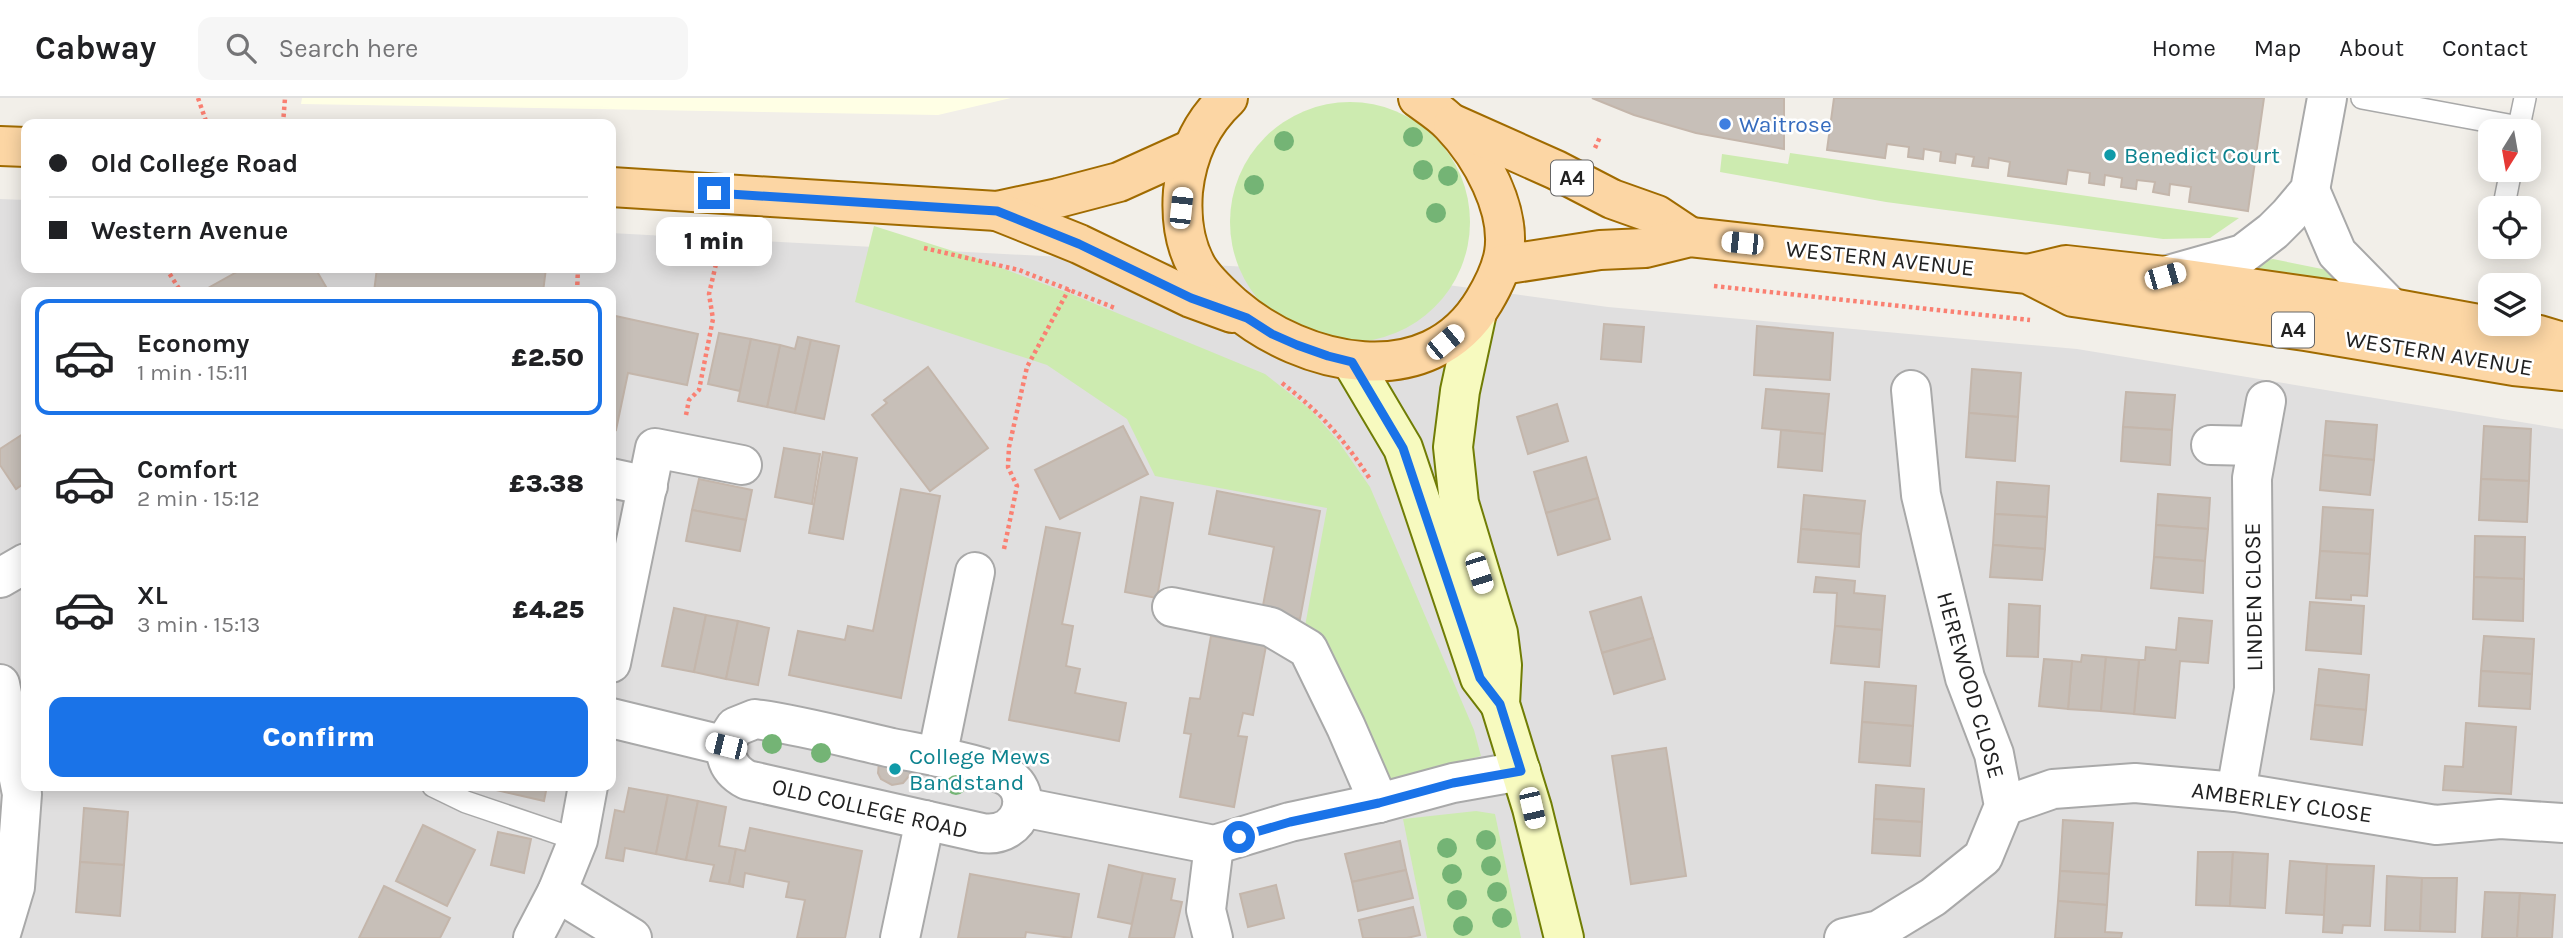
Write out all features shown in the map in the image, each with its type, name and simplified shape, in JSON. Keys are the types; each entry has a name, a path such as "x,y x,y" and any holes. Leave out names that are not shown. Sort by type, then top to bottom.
{"main road":[{"name":"A4","path":"1228,98 1214,111 1192,149 1185,168 1181,208 1189,248 1196,266 1206,280 1247,318 1272,334 1328,356 1352,362 1391,362 1430,350 1445,342 1477,312 1502,265 1503,219 1482,166 1451,124 1418,98"},
{"name":"WESTERN AVENUE","path":"1451,124 1556,170 1612,199 1657,215 1689,237"},
{"path":"0,146 21,147"},
{"name":"A4","path":"616,187 997,211 1119,182 1192,149"},
{"name":"A4","path":"997,211 1079,244 1191,298 1247,318"},
{"name":"WESTERN AVENUE","path":"1502,265 1600,250 1644,248 1689,237 2028,274 2066,265 2165,276 2391,308 2539,335 2563,342"},
{"name":"WESTERN AVENUE","path":"2028,274 2073,297 2514,366 2563,371"},
{"path":"1477,312 1460,391 1452,447 1459,503 1498,633 1502,665 1500,704"},
{"path":"1352,362 1403,448 1480,678 1500,704 1532,808 1563,938"}],"street":[{"path":"2165,276 2243,254 2273,230 2310,190 2328,98"},
{"path":"2310,190 2337,253 2391,308"},
{"name":"HEREWOOD CLOSE","path":"1844,938 1878,930 1933,897 1983,857 2004,806 1994,754 1965,678 1922,495 1911,390"},
{"name":"LINDEN CLOSE","path":"2236,792 2254,689 2252,478 2266,401"},
{"path":"2211,445 2257,446"},
{"path":"616,639 655,448 742,465"},
{"path":"616,479 648,486"},
{"path":"0,578 21,566"},
{"path":"937,757 975,572"},
{"path":"1172,607 1271,627 1308,649 1379,803"},
{"path":"0,684 21,789"},
{"path":"616,719 726,746 736,727 755,719 937,757 1009,778 1021,793 1022,807 1214,845 1290,822 1379,803 1453,783 1521,771"},
{"name":"OLD COLLEGE ROAD","path":"726,746 730,767 747,780 992,835 1011,828 1022,807"},
{"name":"AMBERLEY CLOSE","path":"2004,806 2053,789 2135,783 2236,792 2436,825 2500,819 2563,823"},
{"path":"0,937 15,887 21,791"},
{"path":"533,938 557,892 578,840 587,791"},
{"path":"900,938 925,821"},
{"path":"1213,938 1206,910 1214,845"},
{"path":"557,892 632,938"}],"lane":[{"path":"2362,98 2478,121"},
{"path":"2520,119 2525,98"},
{"path":"443,791 466,803 578,840"}],"path":[{"path":"198,98 205,119"},
{"path":"283,119 285,98"},
{"path":"679,452 689,400 699,390 713,319 709,294 723,234"},
{"path":"912,245 1019,270 1118,310"},
{"path":"1714,286 2033,320"},
{"path":"975,572 1000,566 1017,486 1008,467 1009,447 1027,367 1069,289"},
{"path":"1276,378 1314,408 1345,440 1376,487"}],"shaded area":[{"path":"302,98 1011,98 938,115 301,104"},
{"path":"0,199 21,200 21,273 616,273 616,233 1361,273 1608,307 2077,349 2563,429 2563,938 0,938"}],"green space":[{"path":"1350,102 1396,111 1435,137 1461,176 1470,222 1461,268 1435,307 1396,333 1350,342 1304,333 1265,307 1239,268 1230,222 1239,176 1265,137 1304,111"},
{"path":"1790,153 2239,218 2210,238 2163,239 1886,202 1720,172 1722,154 1788,164"},
{"path":"874,226 975,258 1071,294 1265,374 1311,410 1338,441 1370,487 1474,730 1481,756 1448,765 1384,797 1305,626 1327,508 1155,476 1127,419 1047,365 855,302"},
{"path":"2273,259 2327,270 2339,287 2250,273 2263,261"},
{"path":"1476,811 1495,814 1521,938 1427,938 1403,819"}],"building":[{"name":"Waitrose","path":"1592,98 1784,98 1784,149 1696,133 1634,115"},
{"name":"Benedict Court","path":"1834,98 2264,98 2248,211 2189,202 2191,187 2170,184 2169,195 2153,192 2155,182 2137,180 2136,189 2121,187 2122,178 2105,175 2104,185 2089,183 2090,173 2068,170 2066,184 2008,176 2010,162 1989,158 1988,168 1972,166 1974,157 1956,154 1955,163 1940,161 1941,152 1924,149 1923,159 1908,157 1909,147 1887,144 1885,158 1827,150"},
{"path":"235,273 318,273 326,287 210,287"},
{"path":"376,273 545,273 544,287 375,287"},
{"path":"616,316 698,334 687,385 628,373 616,430"},
{"path":"1604,324 1644,327 1641,362 1601,359"},
{"path":"1757,326 1833,333 1830,380 1754,375"},
{"path":"719,333 751,339 740,391 708,384"},
{"path":"798,337 811,340 795,413 767,407 780,345 795,349"},
{"path":"751,339 780,345 767,407 738,401"},
{"path":"811,340 839,346 824,419 795,413"},
{"path":"928,367 988,448 930,491 872,415 887,403 884,400"},
{"path":"1972,369 2021,373 2018,417 1969,413"},
{"path":"1766,389 1829,394 1825,434 1762,428"},
{"path":"2126,392 2175,395 2172,430 2123,427"},
{"path":"1557,404 1568,441 1528,454 1517,417"},
{"path":"1969,413 2018,417 2015,461 1966,457"},
{"path":"2326,421 2377,425 2374,460 2323,455"},
{"path":"1123,426 1148,474 1060,519 1035,470"},
{"path":"2484,426 2531,429 2529,481 2481,479"},
{"path":"2123,427 2172,430 2170,465 2121,461"},
{"path":"1781,430 1825,434 1822,471 1778,467"},
{"path":"21,435 21,486 16,489 0,465 0,449"},
{"path":"784,448 820,454 812,504 775,497"},
{"path":"823,452 857,458 843,539 809,533"},
{"path":"2323,455 2374,460 2370,495 2320,490"},
{"path":"1586,457 1598,498 1546,513 1534,472"},
{"path":"699,479 752,490 746,520 692,510"},
{"path":"2481,479 2529,481 2527,522 2479,520"},
{"path":"1997,482 2049,486 2047,517 1995,514"},
{"path":"901,489 940,496 901,698 789,675 798,631 845,640 848,626 873,631"},
{"path":"1217,491 1320,511 1300,619 1262,611 1274,547 1209,534"},
{"path":"2158,494 2210,498 2208,529 2156,525"},
{"path":"1804,495 1865,501 1861,534 1801,529"},
{"path":"1141,497 1173,503 1157,598 1125,592"},
{"path":"1598,498 1610,539 1558,555 1546,513"},
{"path":"2323,507 2373,510 2370,554 2320,551"},
{"path":"692,510 746,520 740,551 686,541"},
{"path":"1995,514 2047,517 2045,549 1993,545"},
{"path":"2156,525 2208,529 2205,561 2154,557"},
{"path":"1046,527 1080,533 1062,624 1073,626 1066,666 1080,669 1075,693 1126,703 1119,741 1009,720"},
{"path":"1801,529 1861,534 1859,567 1798,562"},
{"path":"2475,536 2525,537 2524,579 2474,577"},
{"path":"1993,545 2045,549 2042,580 1990,577"},
{"path":"2320,551 2370,554 2367,596 2351,595 2351,600 2316,598"},
{"path":"2154,557 2205,561 2203,593 2151,588"},
{"path":"1816,577 1855,581 1854,593 1885,596 1882,630 1835,626 1837,593 1814,592"},
{"path":"2474,577 2524,579 2523,621 2473,619"},
{"path":"1641,597 1653,638 1602,653 1590,612"},
{"path":"2310,602 2364,606 2361,654 2306,650"},
{"path":"2009,604 2040,606 2038,657 2007,656"},
{"path":"674,608 706,615 694,672 662,666"},
{"path":"706,615 738,621 726,679 694,672"},
{"path":"2179,618 2212,621 2208,663 2180,661 2175,718 2134,714 2139,660 2145,660 2146,647 2176,650"},
{"path":"738,621 769,628 758,685 726,679"},
{"path":"1835,626 1882,630 1879,667 1831,663"},
{"path":"1211,636 1266,646 1253,715 1243,713 1238,736 1247,737 1234,807 1180,797 1191,734 1184,733 1190,698 1200,699"},
{"path":"2484,636 2534,639 2532,674 2481,671"},
{"path":"1653,638 1665,679 1614,694 1602,653"},
{"path":"2082,655 2106,657 2101,711 2068,709 2072,661 2081,662"},
{"path":"2106,657 2139,660 2134,714 2101,711"},
{"path":"2044,659 2072,661 2068,709 2039,706"},
{"path":"2319,669 2369,675 2366,710 2315,705"},
{"path":"2481,671 2532,674 2530,709 2479,706"},
{"path":"1865,682 1916,686 1913,726 1862,722"},
{"path":"2315,705 2366,710 2362,745 2311,739"},
{"path":"1862,722 1913,726 1910,766 1859,762"},
{"path":"2466,723 2516,727 2511,794 2443,790 2445,766 2463,767"},
{"path":"1666,748 1686,876 1631,884 1612,756"},
{"path":"879,762 912,770 903,783 892,785 881,779 878,773"},
{"path":"1876,785 1924,789 1922,822 1874,819"},
{"path":"629,788 668,795 656,854 625,848 623,861 606,858 615,810 624,812"},
{"path":"501,791 546,791 544,801"},
{"path":"668,795 698,801 686,860 656,854"},
{"path":"698,801 726,807 719,846 736,849 729,884 710,881 714,865 686,860"},
{"path":"84,808 128,812 124,865 80,862"},
{"path":"1874,819 1922,822 1920,856 1872,853"},
{"path":"2063,820 2113,823 2109,874 2060,871"},
{"path":"423,825 475,850 447,906 396,881"},
{"path":"750,828 862,851 845,938 797,938 805,900 786,897 789,882 745,873 743,887 729,884 736,849 745,851"},
{"path":"498,832 531,839 524,873 491,865"},
{"path":"1400,841 1406,870 1352,882 1345,854"},
{"path":"2198,852 2233,852 2230,906 2196,905"},
{"path":"2233,852 2268,854 2265,908 2230,906"},
{"path":"2290,861 2327,864 2324,915 2286,913"},
{"path":"80,862 124,865 120,916 76,912"},
{"path":"2327,864 2374,866 2370,926 2343,925 2342,933 2323,932"},
{"path":"1109,865 1143,873 1132,924 1098,917"},
{"path":"1406,870 1413,898 1358,911 1352,882"},
{"path":"2060,871 2109,874 2107,905 2058,901"},
{"path":"1143,873 1175,879 1171,900 1182,902 1174,938 1129,938"},
{"path":"970,874 1079,894 1071,938 1026,932 1025,938 958,938"},
{"path":"2387,876 2422,878 2420,931 2385,930"},
{"path":"2422,878 2457,878 2455,932 2420,931"},
{"path":"1276,885 1284,918 1248,927 1240,894"},
{"path":"384,886 450,918 440,938 359,938"},
{"path":"2485,892 2520,893 2517,938 2482,938"},
{"path":"2520,893 2555,895 2552,938 2517,938"},
{"path":"2058,901 2107,905 2105,932 2122,933 2121,938 2055,938"},
{"path":"1413,907 1420,935 1407,938 1363,938 1359,920"}],"place":[{"name":"Waitrose","path":"1725,124"},
{"name":"Benedict Court","path":"2110,155"},
{"name":"College Mews Bandstand","path":"895,769"}],"route":[{"path":"714,193 997,211 1079,244 1191,298 1247,318 1272,334 1297,345 1352,362 1403,448 1480,678 1500,704 1521,771 1453,783 1239,837"}]}
